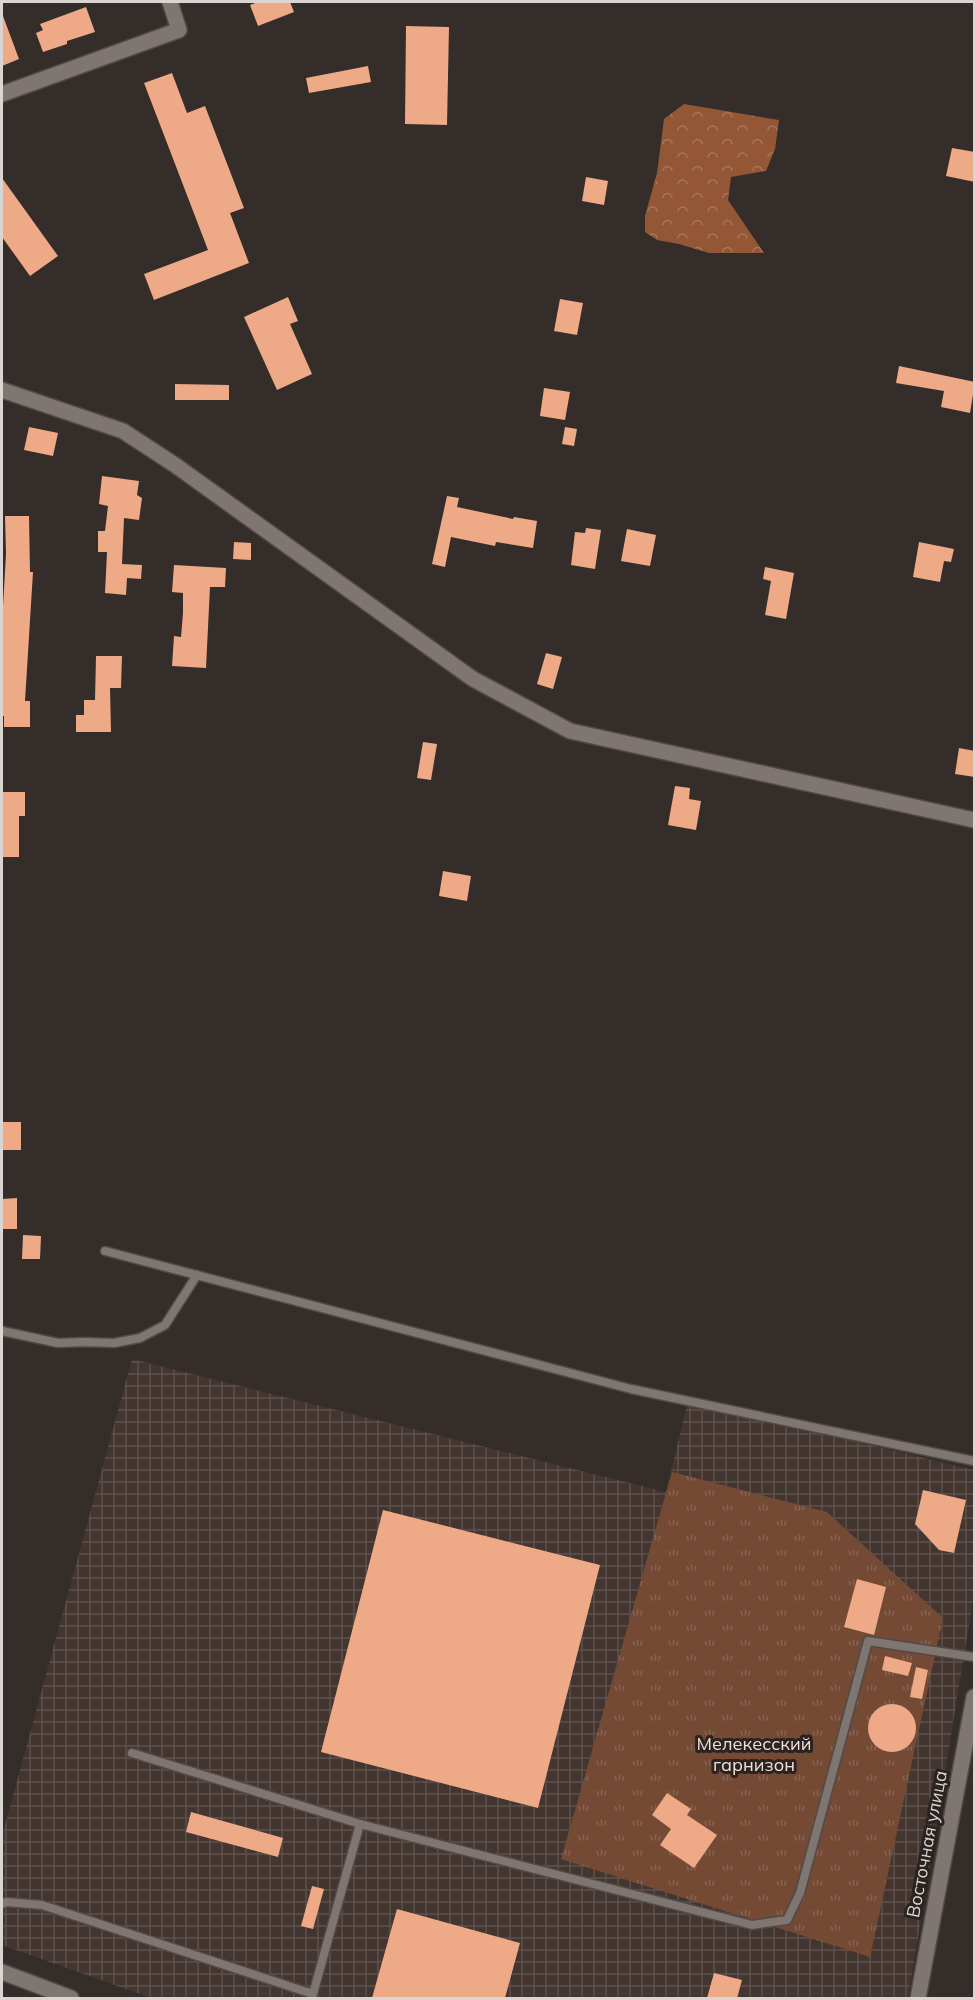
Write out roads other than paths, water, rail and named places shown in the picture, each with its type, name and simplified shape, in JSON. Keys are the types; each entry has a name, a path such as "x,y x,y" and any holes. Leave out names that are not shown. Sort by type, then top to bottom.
{"street":[{"path":"2,94 179,30 170,2"},
{"path":"2,390 123,431 175,465 473,679 570,730 975,820"},
{"name":"Восточная улица","path":"918,1998 975,1697"},
{"path":"2,1972 71,1998"}],"lane":[{"path":"105,1251 631,1389 975,1461"},
{"path":"2,1331 58,1343 114,1343 140,1338 165,1325 197,1275"},
{"path":"132,1753 360,1824 752,1925 787,1920 800,1893 868,1641 975,1657"},
{"path":"2,1904 6,1902 42,1905 313,1994 360,1824"}],"park label":[{"name":"Мелекесский гарнизон","path":"754,1754"}]}
